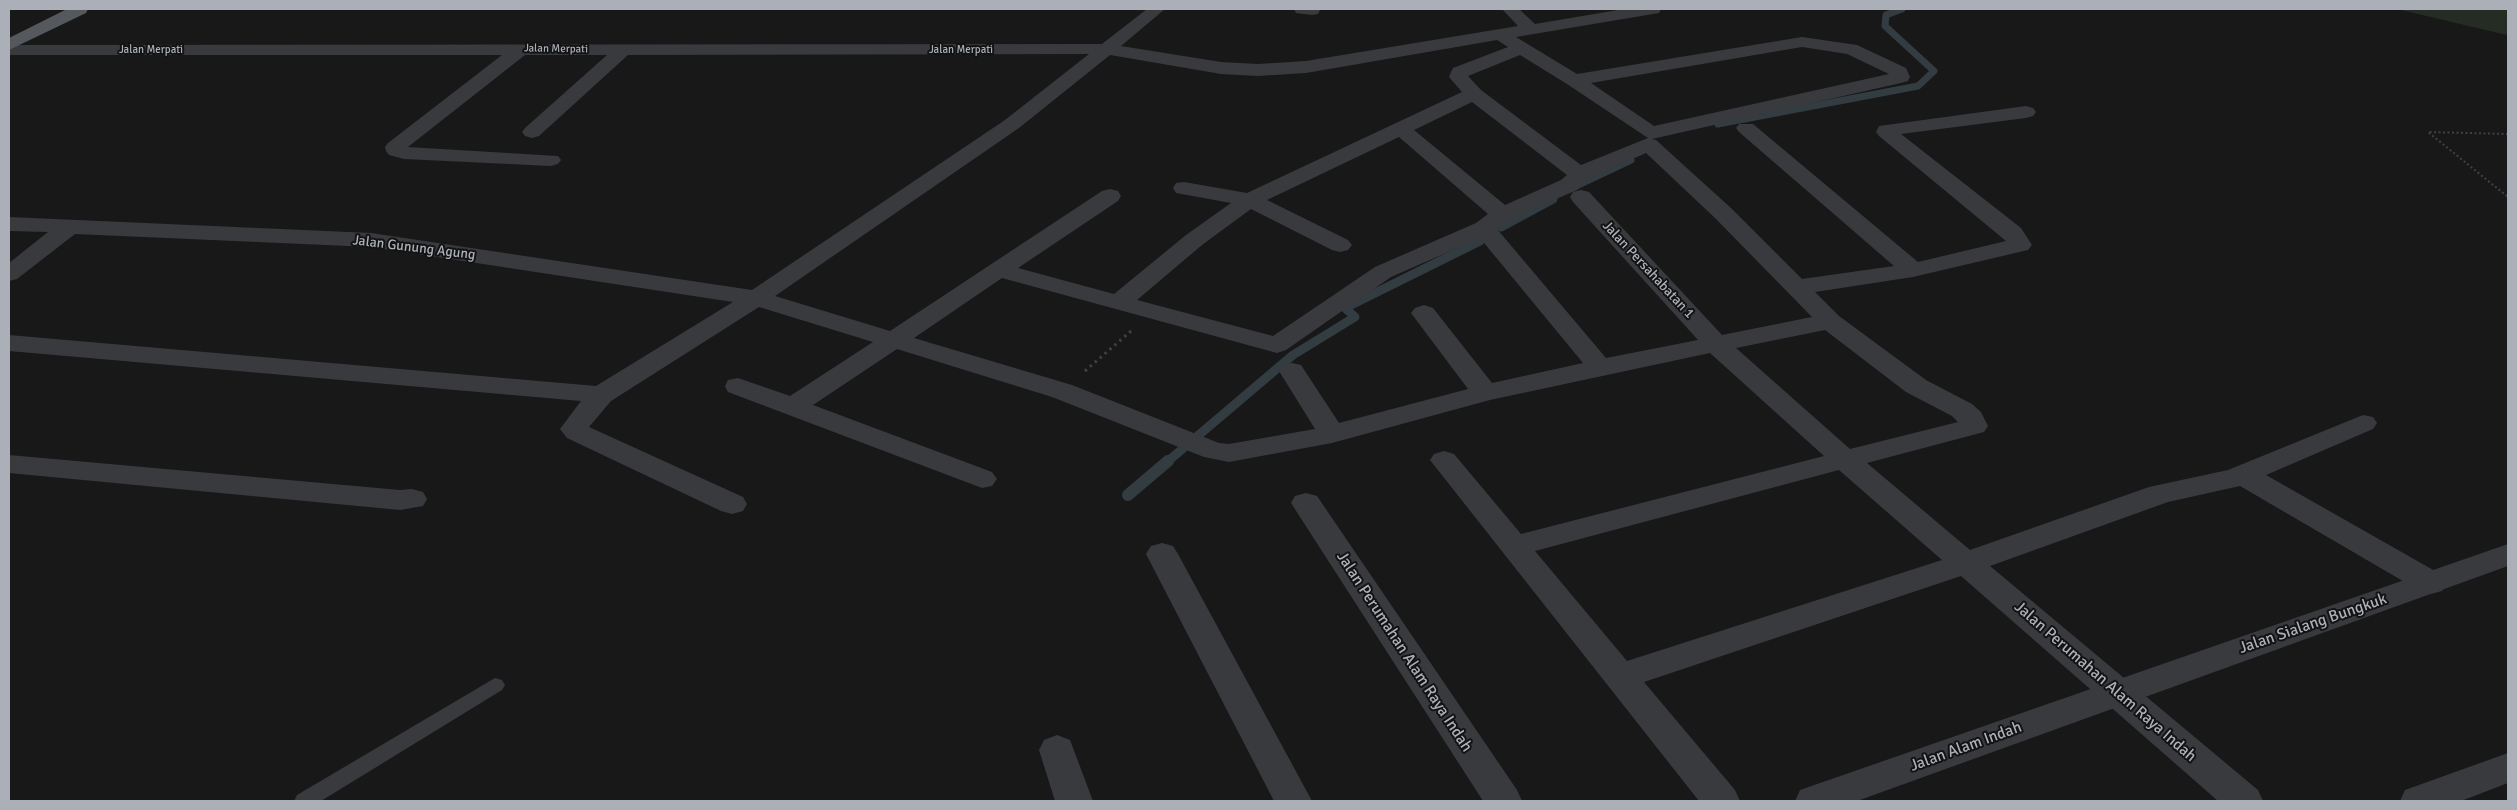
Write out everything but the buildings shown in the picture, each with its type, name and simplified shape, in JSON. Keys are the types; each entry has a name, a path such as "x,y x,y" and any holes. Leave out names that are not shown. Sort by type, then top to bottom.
{"main road":[{"path":"9,45 80,9"}],"street":[{"path":"732,504 574,429 601,395 756,298 1012,124 1103,49 1157,9"},
{"path":"1510,9 1531,29"},
{"name":"Jalan Merpati","path":"9,50 522,48 622,51 1103,49 1221,68 1258,70 1306,67 1653,9"},
{"path":"1499,34 1574,80 1650,139 1830,321 1916,386 1962,410 1971,418 1974,426 1514,546"},
{"path":"998,270 1277,345 1383,272 1569,185 1580,185 1650,139 1901,77 1900,74 1851,49 1802,42 1574,80"},
{"path":"522,48 395,147 396,151 404,153 551,160"},
{"name":"Jalan Persahabatan 1","path":"1522,48 1460,72 1458,77 1474,94 1580,185 1715,343 1845,460"},
{"path":"532,132 622,51"},
{"path":"1119,302 1194,240 1250,200 1474,94"},
{"path":"1796,287 1912,270 2020,245 2013,233 1888,134 1886,130 2026,112"},
{"path":"1746,128 1912,270"},
{"path":"1401,129 1493,221 1600,367"},
{"path":"1184,188 1250,200 1340,245"},
{"path":"792,407 1110,196"},
{"name":"Jalan Gunung Agung","path":"9,224 370,240 756,298 1062,391 1214,451 1243,451 1332,434 1485,393 1715,343 1830,321"},
{"path":"9,274 69,227"},
{"path":"1424,313 1485,393"},
{"path":"9,343 601,395"},
{"path":"1292,371 1332,434"},
{"path":"738,386 982,479"},
{"path":"1619,677 1966,563 2160,494 2236,477 2363,424"},
{"path":"1444,460 1721,801"},
{"name":"Jalan Perumahan Alam Raya Indah","path":"1845,460 2244,801"},
{"path":"9,464 400,500 412,498"},
{"path":"2236,477 2244,477 2262,485 2431,583"},
{"name":"Jalan Perumahan Alam Raya Indah","path":"1306,503 1503,801"},
{"path":"1162,554 1293,801"},
{"name":"Jalan Sialang Bungkuk","path":"2118,692 2508,555"},
{"name":"Jalan Alam Indah","path":"1814,801 2118,692"},
{"path":"1057,750 1074,801"},
{"path":"2419,801 2508,768"}],"lane":[{"path":"304,801 494,685"}],"path":[{"path":"2508,134 2428,132 2428,134 2508,197"},
{"path":"1062,391 1153,312"}],"shaded area":[{"path":"2397,9 2508,9 2508,35 2498,33"}],"waterway":[{"path":"1718,124 1918,86 1934,71 1885,26 1886,15 1902,9"},
{"path":"1574,187 1631,160"},
{"path":"1501,227 1553,199"},
{"path":"1167,462 1293,355 1355,317 1345,308 1480,241"},
{"path":"1128,495 1168,461"}]}
